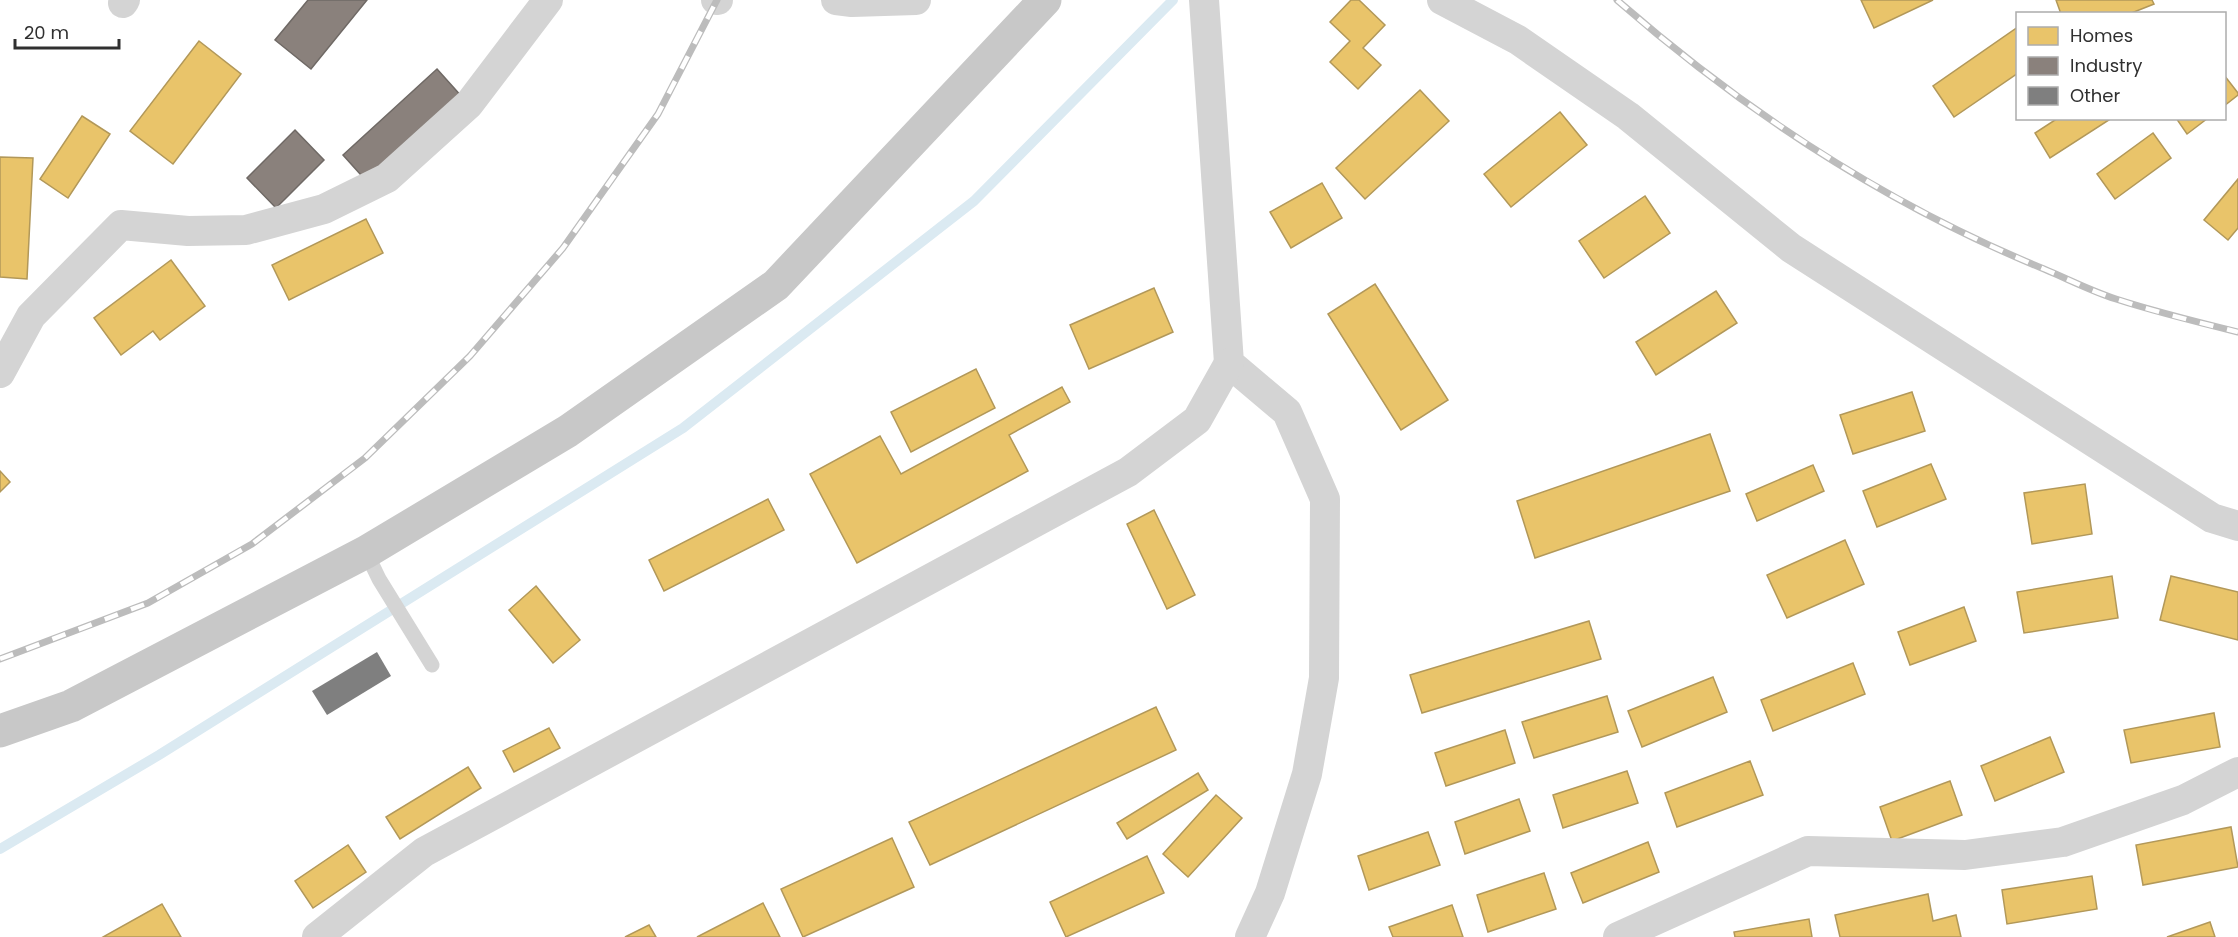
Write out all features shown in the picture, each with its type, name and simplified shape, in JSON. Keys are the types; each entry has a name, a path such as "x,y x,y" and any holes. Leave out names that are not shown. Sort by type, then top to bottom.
{"main road":[{"path":"0,731 71,706 373,565 568,431 776,285 1045,0"}],"street":[{"path":"0,373 31,316 121,225 188,231 246,231 324,209 387,178 469,104 548,0"},
{"path":"836,0 852,2 916,0"},
{"path":"317,937 424,852 1128,472 1197,420 1229,363 1204,0"},
{"path":"1442,0 1518,40 1628,116 1791,248 2212,518 2238,526"},
{"path":"1229,363 1287,412 1325,498 1324,678 1307,774 1269,892 1250,937"},
{"path":"1618,937 1808,851 1965,855 2063,843 2183,800 2238,772"}],"lane":[{"path":"373,565 432,665"}],"building: Homes":[{"path":"1351,0 1359,0 1385,25 1363,48 1381,65 1358,89 1330,62 1350,41 1330,22"},
{"path":"1861,0 1933,0 1874,28"},
{"path":"2056,0 2152,0 2154,4 2134,12 2060,12"},
{"path":"2016,28 2016,74 1954,117 1933,86"},
{"path":"199,41 241,74 173,164 130,131"},
{"path":"2226,78 2238,93 2226,104"},
{"path":"1420,90 1449,121 1365,199 1336,168"},
{"path":"1560,112 1587,145 1511,207 1484,174"},
{"path":"82,116 110,134 68,198 40,179"},
{"path":"2055,120 2109,120 2050,158 2035,133"},
{"path":"2177,120 2205,120 2187,134"},
{"path":"2153,133 2171,158 2115,199 2097,174"},
{"path":"0,157 33,158 27,279 0,277"},
{"path":"2238,179 2238,228 2228,240 2204,220"},
{"path":"1322,183 1342,218 1291,248 1270,212"},
{"path":"1645,196 1670,233 1604,278 1579,241"},
{"path":"366,219 383,253 289,300 272,265"},
{"path":"171,260 205,306 160,340 153,331 121,355 94,318"},
{"path":"1375,284 1448,400 1401,430 1328,314"},
{"path":"1154,288 1173,332 1089,369 1070,325"},
{"path":"1716,291 1737,323 1656,375 1636,342"},
{"path":"976,369 995,408 911,452 891,412"},
{"path":"1062,387 1070,402 1009,435 1028,471 857,563 810,474 880,436 901,474"},
{"path":"1912,392 1925,431 1853,454 1840,415"},
{"path":"1710,434 1730,491 1535,558 1517,501"},
{"path":"1931,464 1946,499 1877,527 1863,491"},
{"path":"1813,465 1824,491 1757,521 1746,494"},
{"path":"0,471 10,482 0,492"},
{"path":"2085,484 2092,534 2032,544 2024,493"},
{"path":"768,499 784,530 664,591 649,560"},
{"path":"1154,510 1195,595 1167,609 1127,524"},
{"path":"1845,540 1864,584 1787,618 1767,575"},
{"path":"2112,576 2118,618 2024,633 2017,592"},
{"path":"2171,576 2238,592 2238,640 2160,620"},
{"path":"536,586 580,640 553,663 509,610"},
{"path":"1964,607 1976,641 1910,665 1898,632"},
{"path":"1589,621 1601,659 1422,713 1410,675"},
{"path":"1853,663 1865,694 1773,731 1761,700"},
{"path":"1713,677 1727,712 1642,747 1628,711"},
{"path":"1607,696 1618,732 1534,758 1522,722"},
{"path":"1156,707 1176,750 930,865 909,822"},
{"path":"2214,713 2220,747 2131,763 2124,730"},
{"path":"549,728 560,748 514,772 503,751"},
{"path":"1505,730 1515,763 1446,786 1435,753"},
{"path":"2050,737 2064,772 1995,801 1981,766"},
{"path":"1750,761 1763,795 1677,827 1665,793"},
{"path":"468,767 481,788 400,839 386,817"},
{"path":"1627,771 1638,803 1563,828 1553,795"},
{"path":"1198,773 1208,790 1127,839 1117,823"},
{"path":"1950,781 1962,815 1892,841 1880,807"},
{"path":"1216,795 1242,818 1188,877 1163,854"},
{"path":"1519,799 1530,831 1465,854 1455,822"},
{"path":"2231,827 2238,867 2143,885 2136,845"},
{"path":"1428,832 1440,865 1369,890 1358,856"},
{"path":"892,838 914,887 803,937 781,889"},
{"path":"1648,842 1659,872 1583,903 1571,873"},
{"path":"348,845 366,872 313,908 295,881"},
{"path":"1147,856 1164,893 1066,937 1050,902"},
{"path":"1544,873 1556,909 1488,932 1477,895"},
{"path":"2092,876 2097,909 2007,924 2002,890"},
{"path":"1928,894 1933,921 1956,915 1961,937 1840,937 1835,915"},
{"path":"763,903 780,937 697,937"},
{"path":"162,904 181,937 103,937"},
{"path":"1452,905 1463,937 1393,937 1389,927"},
{"path":"1809,919 1812,937 1735,937 1734,932"},
{"path":"2210,922 2215,937 2167,937"},
{"path":"649,925 656,937 625,937"}],"building: Industry":[{"path":"308,0 367,0 311,69 275,40"},
{"path":"437,69 463,98 369,184 343,155"},
{"path":"295,130 324,160 276,208 247,178"}],"building: Other":[{"path":"377,652 391,676 327,715 312,691"}],"waterway":[{"path":"0,849 159,755 683,428 974,201 1173,0"}],"railway":[{"path":"0,659 148,603 252,544 365,458 470,356 563,248 658,114 717,0"},
{"path":"1617,0 1665,41 1767,117 1820,152 1929,216 1986,244 2107,296 2161,313 2238,332"}]}
